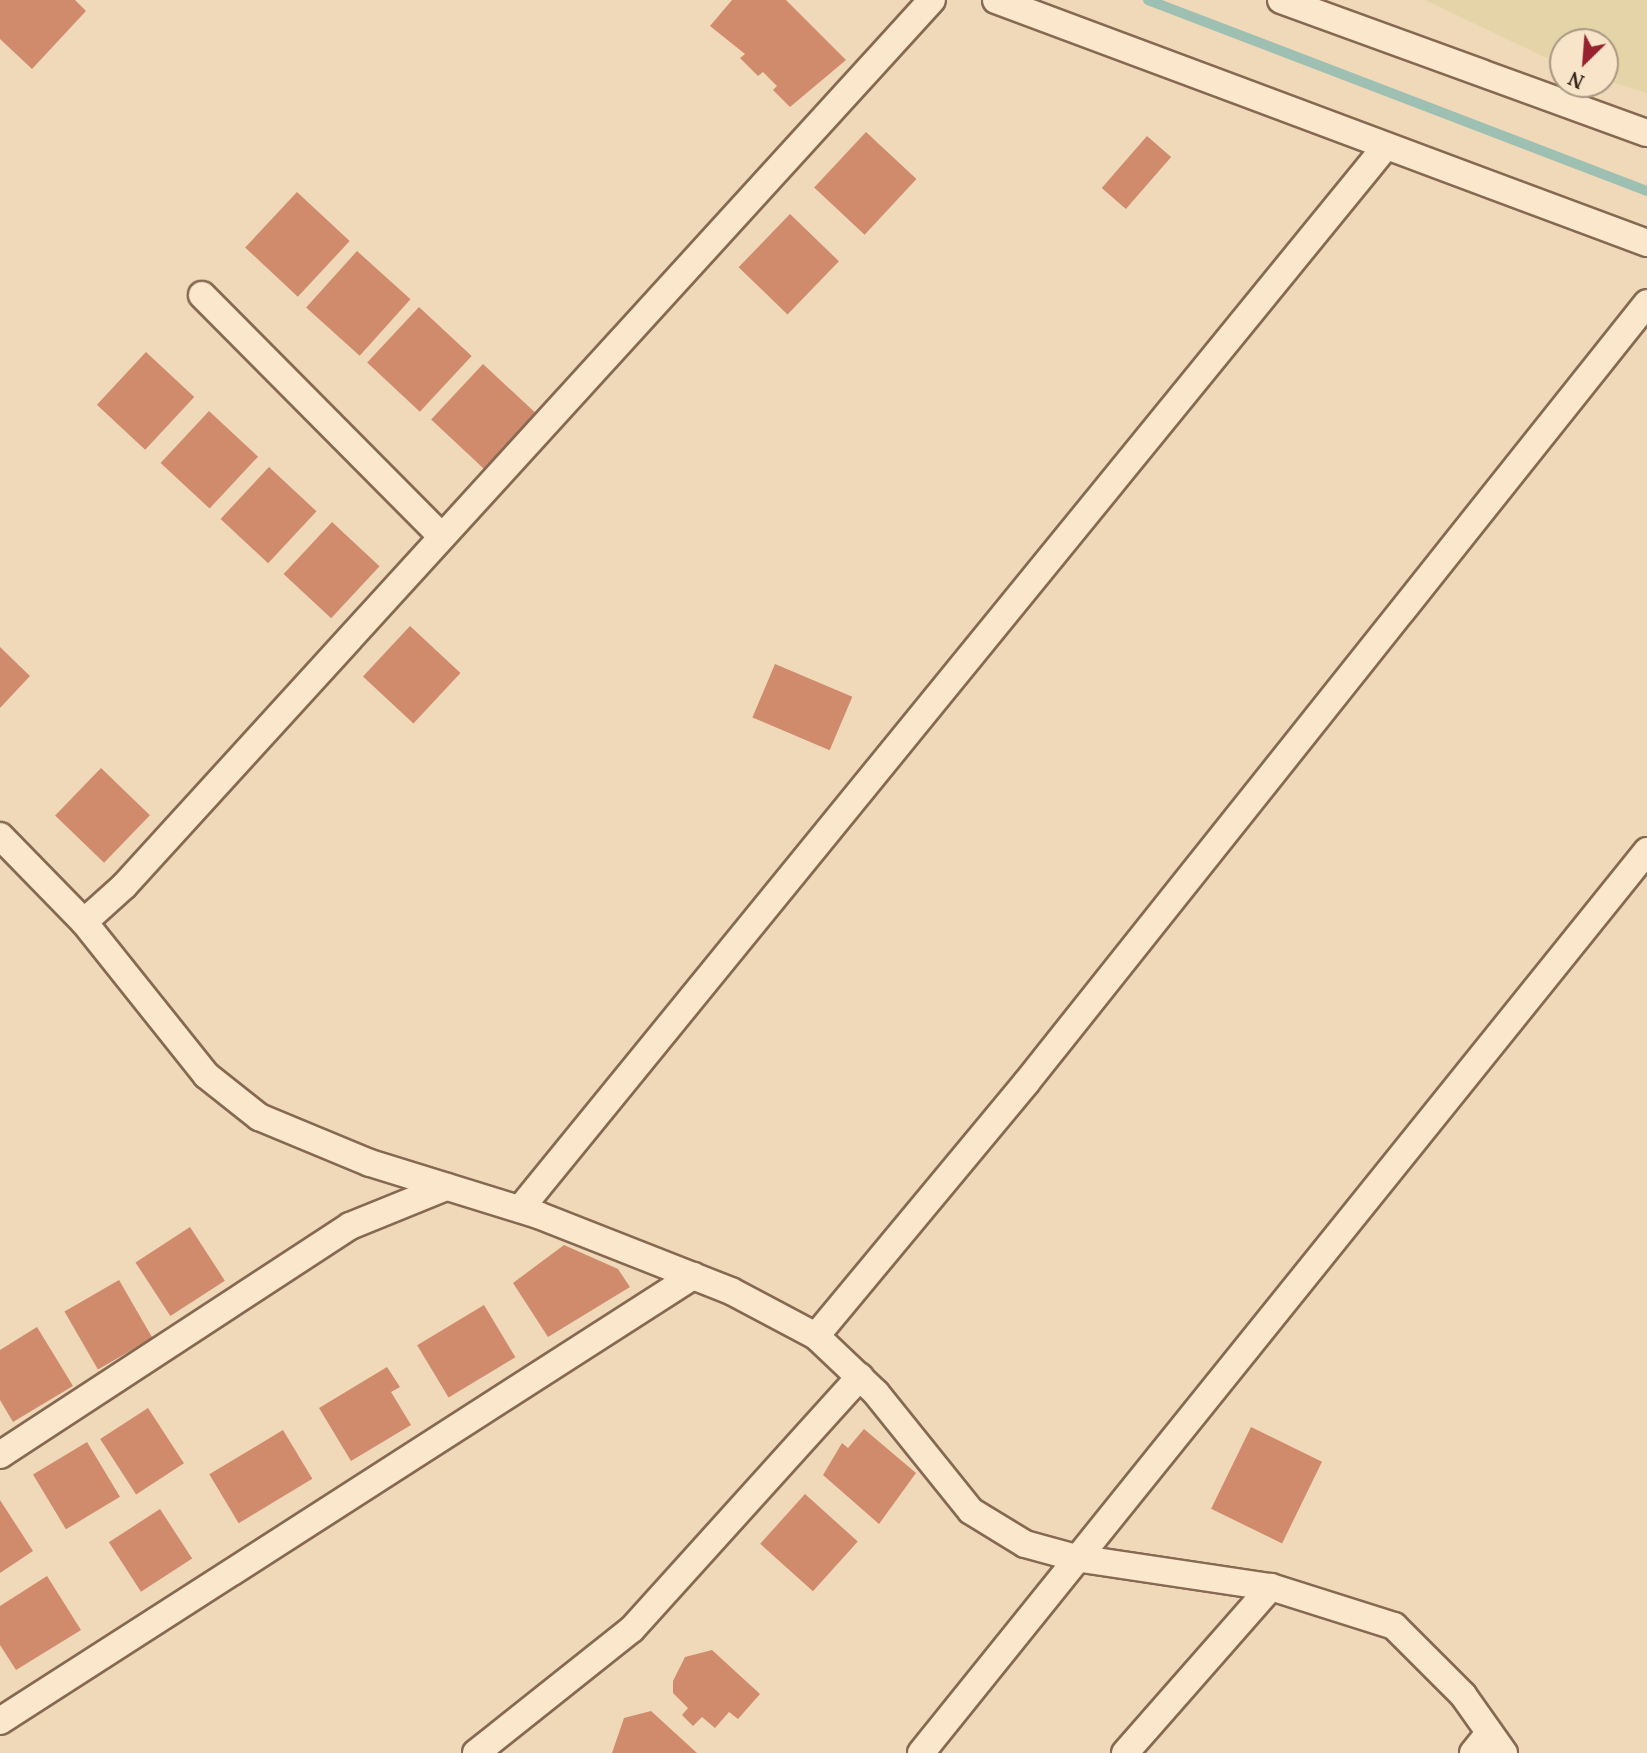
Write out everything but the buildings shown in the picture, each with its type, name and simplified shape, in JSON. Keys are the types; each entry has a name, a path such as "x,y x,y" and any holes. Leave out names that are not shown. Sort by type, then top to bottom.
{"street":[{"path":"84,922 124,886 440,535 932,0"},
{"path":"996,0 1647,243"},
{"path":"1281,0 1647,133"},
{"path":"520,1209 1386,146"},
{"path":"202,295 440,535"},
{"path":"816,1336 1026,1083 1647,303"},
{"path":"1,839 84,922 206,1075 259,1117 446,1187 520,1209 693,1276 816,1336 860,1377 971,1511 1025,1544 1076,1558 1271,1587 1394,1626 1463,1695 1497,1743 1473,1753"},
{"path":"921,1753 1647,851"},
{"path":"0,1455 350,1226 446,1187"},
{"path":"0,1721 693,1276"},
{"path":"476,1753 632,1629 860,1377"},
{"path":"1125,1753 1271,1587"}],"shaded area":[{"path":"1425,0 1647,0 1647,93 1619,84 1619,28 1549,28 1549,59"}],"waterway":[{"path":"1148,0 1647,191"}]}
